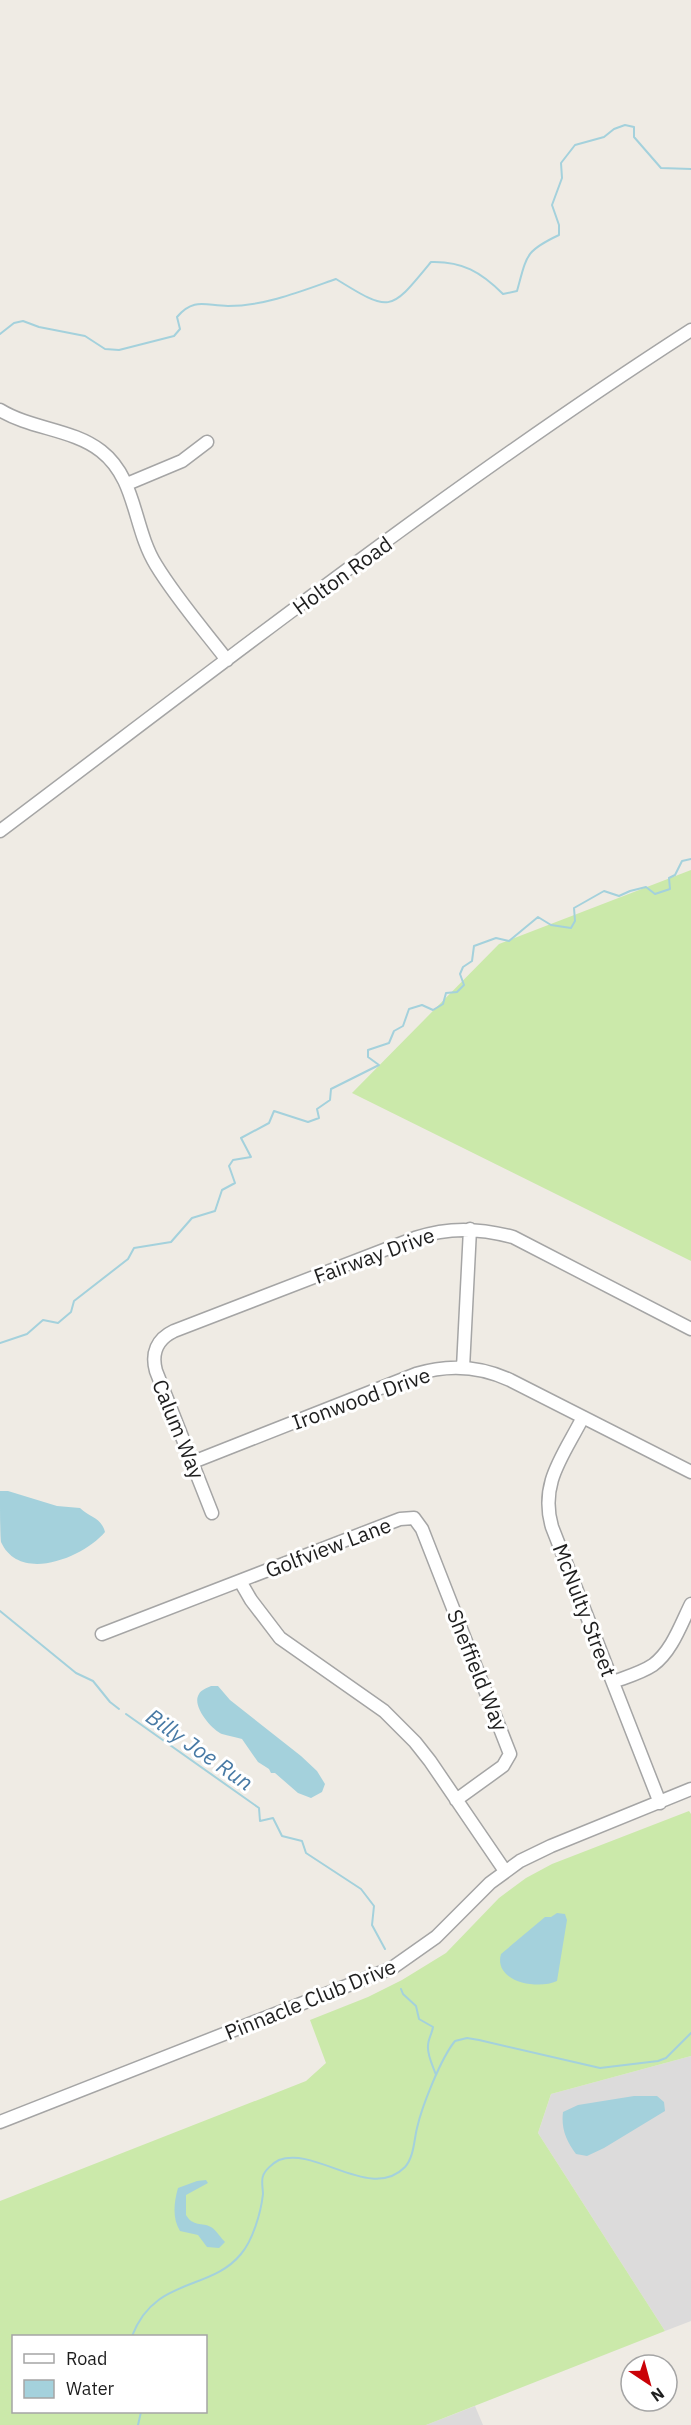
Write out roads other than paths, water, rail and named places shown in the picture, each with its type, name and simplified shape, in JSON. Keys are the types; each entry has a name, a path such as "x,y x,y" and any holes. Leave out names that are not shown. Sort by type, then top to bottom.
{"street":[{"name":"Holton Road","path":"0,831 226,660 550,424 691,330"},
{"path":"0,411 28,424 92,444 113,463 127,484 139,528 156,565 226,660"},
{"path":"127,484 182,461 207,442"},
{"path":"463,1368 470,1229"},
{"name":"Fairway Drive","path":"157,1345 167,1334 174,1331 415,1238 439,1231 470,1229 513,1237 691,1329"},
{"name":"Calum Way","path":"157,1345 154,1358 156,1371 212,1513"},
{"name":"Ironwood Drive","path":"193,1462 417,1374 442,1368 463,1368 501,1375 691,1472"},
{"name":"McNulty Street","path":"583,1417 548,1489 548,1510 552,1527 660,1803"},
{"name":"Golfview Lane","path":"102,1634 400,1519 407,1517 416,1520"},
{"name":"Sheffield Way","path":"416,1520 431,1550 510,1754 502,1766 456,1800"},
{"path":"240,1581 256,1607 280,1638 352,1687 399,1725 430,1761 505,1871"},
{"path":"613,1682 644,1670 658,1660 670,1646 691,1604"},
{"name":"Pinnacle Club Drive","path":"0,2122 392,1968 436,1937 478,1894 505,1871 551,1846 691,1789"}],"water":[{"path":"0,1491 8,1491 57,1506 80,1508 98,1520 105,1532 83,1550 68,1557 37,1564 22,1562 10,1555 1,1542"},
{"path":"211,1686 218,1686 230,1700 317,1771 325,1784 322,1792 311,1798 298,1793 258,1762 242,1739 222,1734 213,1728 200,1711 197,1699 201,1691"},
{"path":"557,1913 565,1914 567,1920 557,1981 539,1985 510,1977 500,1964 501,1954 545,1917 551,1917"},
{"path":"634,2096 657,2096 664,2102 665,2111 604,2148 587,2156 576,2154 565,2134 563,2112 578,2105"},
{"path":"206,2180 208,2183 186,2195 186,2215 192,2221 215,2230 225,2242 219,2248 207,2247 198,2235 180,2231 176,2221 175,2204 178,2188"}],"waterway":[{"path":"0,334 14,323 23,321 39,327 85,336 105,349 119,350 174,336 180,329 177,317 195,305 228,306 256,303 283,297 336,279 368,298 379,302 389,302 407,291 431,262 452,263 470,269 503,294 517,291 523,269 533,250 559,235 559,225 552,205 562,178 561,163 575,145 604,137 614,129 625,125 634,127 634,137 661,168 691,169"},
{"name":"Billy Joe Run","path":"0,1343 27,1334 43,1320 58,1323 71,1312 74,1301 128,1259 134,1248 171,1242 192,1218 215,1211 222,1190 235,1183 229,1166 233,1160 251,1157 241,1138 269,1123 274,1111 308,1122 319,1118 317,1109 330,1100 331,1089 379,1065 368,1057 368,1050 389,1043 394,1031 403,1026 409,1009 422,1005 433,1010 443,1004 446,993 457,992 464,985 460,974 463,967 472,961 474,946 496,938 509,941 538,917 551,925 571,928 575,921 574,908 604,891 619,896 646,887 655,894 670,889 669,878 675,875 682,861 691,859"},
{"name":"Billy Joe Run","path":"0,1611 76,1673 93,1681 110,1702 119,1709"},
{"name":"Billy Joe Run","path":"126,1714 259,1808 260,1821 273,1818 282,1836 302,1841 306,1853 361,1889 374,1906 372,1925 385,1949"},
{"name":"Billy Joe Run","path":"401,1989 403,1994 416,2006 419,2019 433,2027 428,2049 436,2075"},
{"path":"133,2335 142,2317 154,2303 168,2294 214,2274 228,2266 241,2254 253,2234 258,2217 263,2194 263,2176 267,2169 277,2161 294,2158 310,2160 376,2179 391,2176 405,2167 412,2153 419,2119 428,2095 438,2070 455,2041 467,2038 479,2040 600,2068 666,2058 691,2033"},
{"path":"138,2425 141,2413"}]}
